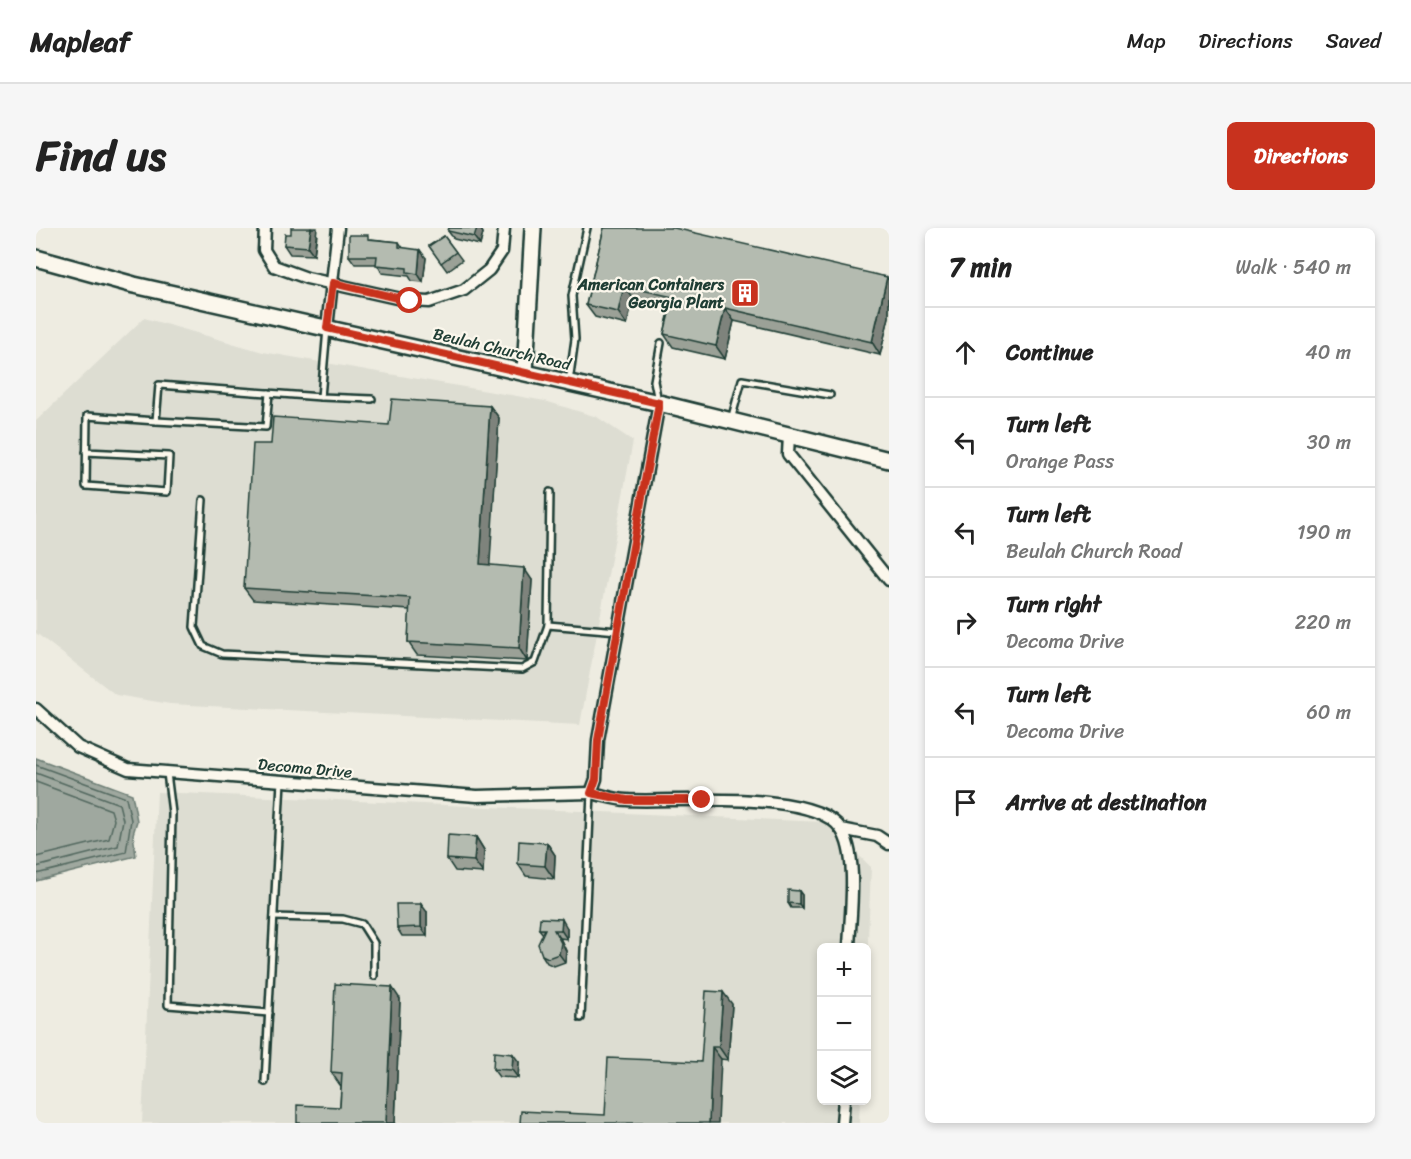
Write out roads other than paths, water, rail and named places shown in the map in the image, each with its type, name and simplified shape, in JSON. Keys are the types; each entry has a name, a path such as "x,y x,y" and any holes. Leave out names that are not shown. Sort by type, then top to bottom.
{"street":[{"path":"265,228 264,250 274,266 307,278 410,301 429,302 464,290 489,270 502,251 504,228"},
{"path":"327,328 338,228"},
{"path":"525,372 533,228"},
{"name":"Beulah Church Road","path":"36,258 134,285 659,403 889,460"},
{"path":"591,793 596,779 598,740 659,403"},
{"path":"789,436 788,454 889,580"},
{"name":"Decoma Drive","path":"36,709 78,747 129,769 477,796 591,793 627,800 767,801 827,816 841,829 877,836 889,844"},
{"path":"841,829 849,850 852,882 849,943"},
{"path":"842,1123 844,1105"}],"lane":[{"path":"569,384 575,339 572,296 587,228"},
{"path":"321,397 327,328"},
{"path":"659,403 654,381 661,343"},
{"path":"731,422 742,380 830,395"},
{"path":"156,420 159,385 372,399"},
{"path":"86,452 169,456 167,492 86,486 86,452 87,416 266,427 269,393"},
{"path":"203,500 194,627 204,646 222,654 522,669 535,662 548,626 550,492"},
{"path":"548,626 618,632"},
{"path":"167,771 172,813 168,1005 269,1012"},
{"path":"265,1082 281,781"},
{"path":"581,1018 591,793"},
{"path":"274,917 343,919 362,924 375,943 374,976"}],"water":[{"path":"36,758 132,794 137,821 133,834 136,856 36,881"}],"place":[{"name":"American Containers Georgia Plant","path":"745,293"}]}
